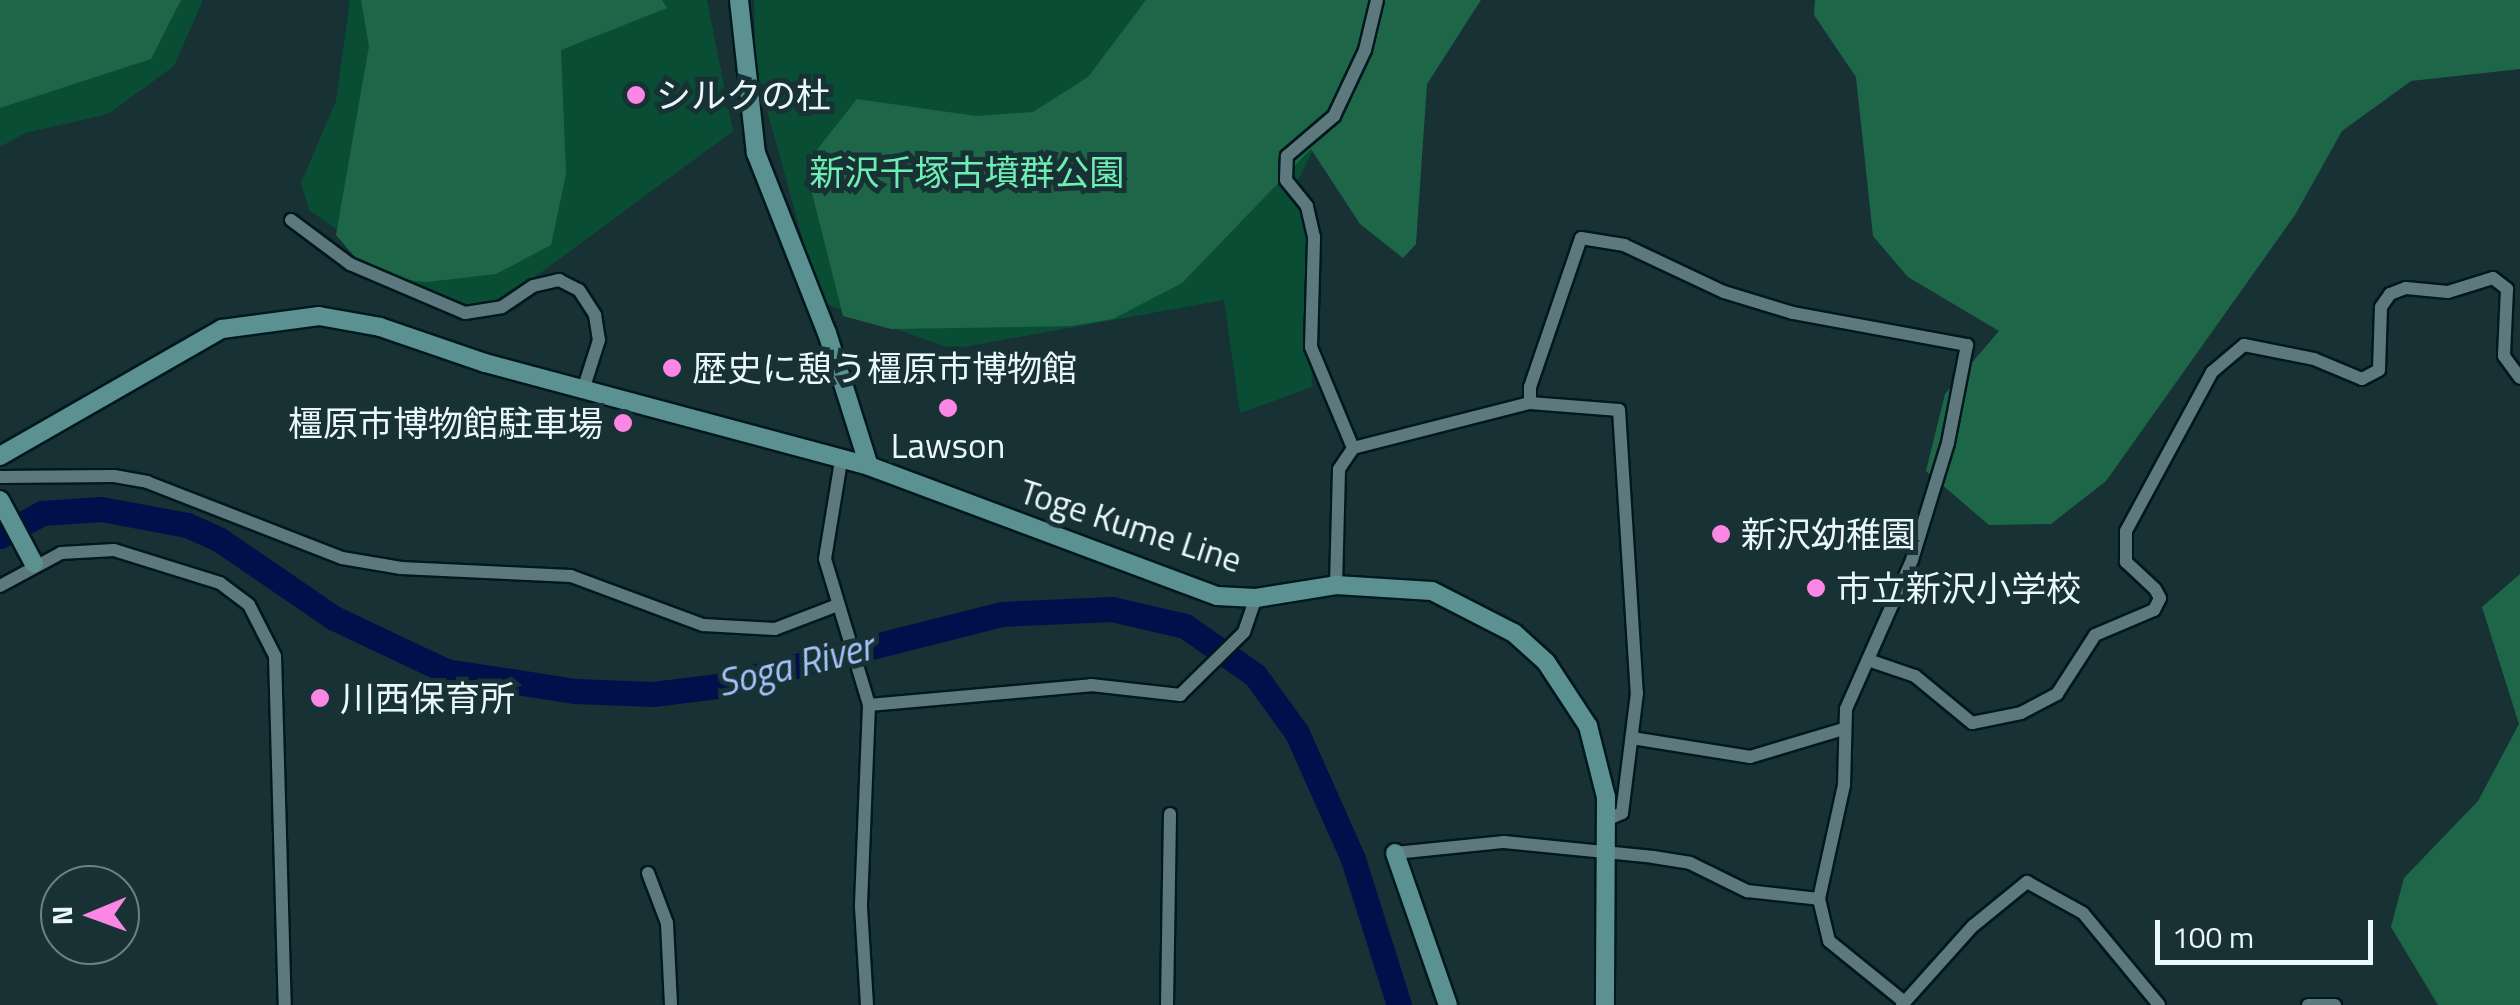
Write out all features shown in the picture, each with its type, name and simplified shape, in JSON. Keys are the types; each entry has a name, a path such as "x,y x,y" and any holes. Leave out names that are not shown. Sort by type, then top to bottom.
{"main road":[{"path":"739,0 756,153 827,333 869,466"},
{"name":"Toge Kume Line","path":"0,456 222,329 320,316 380,327 584,390 869,466 1216,596 1256,598 1336,585 1432,591 1514,633 1546,662 1588,726 1602,769 1606,820 1605,1005"},
{"path":"0,500 32,560"},
{"path":"1395,853 1448,1005"}],"street":[{"path":"1353,448 1310,347 1314,236 1307,206 1286,180 1287,156 1334,116 1365,50 1377,0"},
{"path":"292,220 350,264 465,313 502,307 534,286 559,280 579,290 595,315 599,340 584,390"},
{"path":"1530,403 1530,387 1580,238 1624,246 1724,292 1793,313 1967,345 1927,516 1840,730 1844,784 1819,899 1829,941 1903,1003 1973,926 2027,882 2083,913 2159,1005"},
{"path":"1868,660 1916,676 1972,724 2021,713 2056,694 2095,635 2154,610 2160,598 2126,562 2126,531 2212,372 2244,344 2314,359 2362,379 2379,370 2381,308 2390,294 2406,288 2448,292 2492,278 2507,289 2504,356 2520,378"},
{"path":"1336,585 1339,469 1353,448 1530,403 1619,410 1637,693 1622,813 1606,820"},
{"path":"841,461 825,529 838,611 869,704 861,907 867,1005"},
{"path":"0,477 114,476 147,482 342,558 402,568 571,576 703,625 775,629 838,611"},
{"path":"0,586 32,560 78,549 124,552 220,583 249,605 264,628 274,656 285,1005"},
{"path":"869,704 1091,684 1180,695 1186,684 1244,632 1256,598"},
{"path":"1632,738 1750,757 1840,730"},
{"path":"1166,1005 1170,814"},
{"path":"1395,853 1504,842 1690,863 1747,891 1819,899"},
{"path":"648,873 668,923 671,1005"},
{"path":"2308,1005 2335,1005"}],"green space":[{"path":"0,0 203,0 174,66 108,114 25,133 0,147"},
{"path":"0,0 181,0 151,59 0,108"},
{"name":"新沢千塚古墳群公園","path":"350,0 707,0 733,131 486,313 442,303 309,210 301,183 336,101"},
{"name":"新沢千塚古墳群公園","path":"361,0 662,0 667,8 561,50 566,174 551,245 496,274 427,282 371,276 336,235 369,46"},
{"name":"新沢千塚古墳群公園","path":"754,0 1365,0 1363,51 1295,186 1307,227 1312,387 1240,413 1224,300 952,349 820,302 756,70"},
{"name":"新沢千塚古墳群公園","path":"1146,0 1481,0 1427,84 1416,244 1403,258 1360,224 1311,149 1182,283 1113,319 1071,326 891,329 843,316 805,165 857,99 976,116 1033,112 1088,77"},
{"path":"1815,0 2520,0 2520,69 2411,81 2342,131 2295,215 2106,481 2051,524 1989,525 1926,471 1945,394 1999,331 1908,277 1873,236 1856,77 1814,15"},
{"path":"2520,574 2520,1005 2438,1005 2391,927 2404,878 2478,801 2519,724 2482,607"}],"waterway":[{"name":"Soga River","path":"0,536 42,513 101,509 187,525 220,540 334,618 446,671 575,691 653,694 717,686 1001,614 1112,609 1185,626 1255,675 1297,733 1353,859 1399,1005"}],"place":[{"name":"シルクの杜","path":"636,95"},
{"name":"歴史に憩う橿原市博物館","path":"672,368"},
{"name":"Lawson","path":"948,408"},
{"name":"橿原市博物館駐車場","path":"623,423"},
{"name":"新沢幼稚園","path":"1721,534"},
{"name":"市立新沢小学校","path":"1816,588"},
{"name":"川西保育所","path":"320,698"}]}
